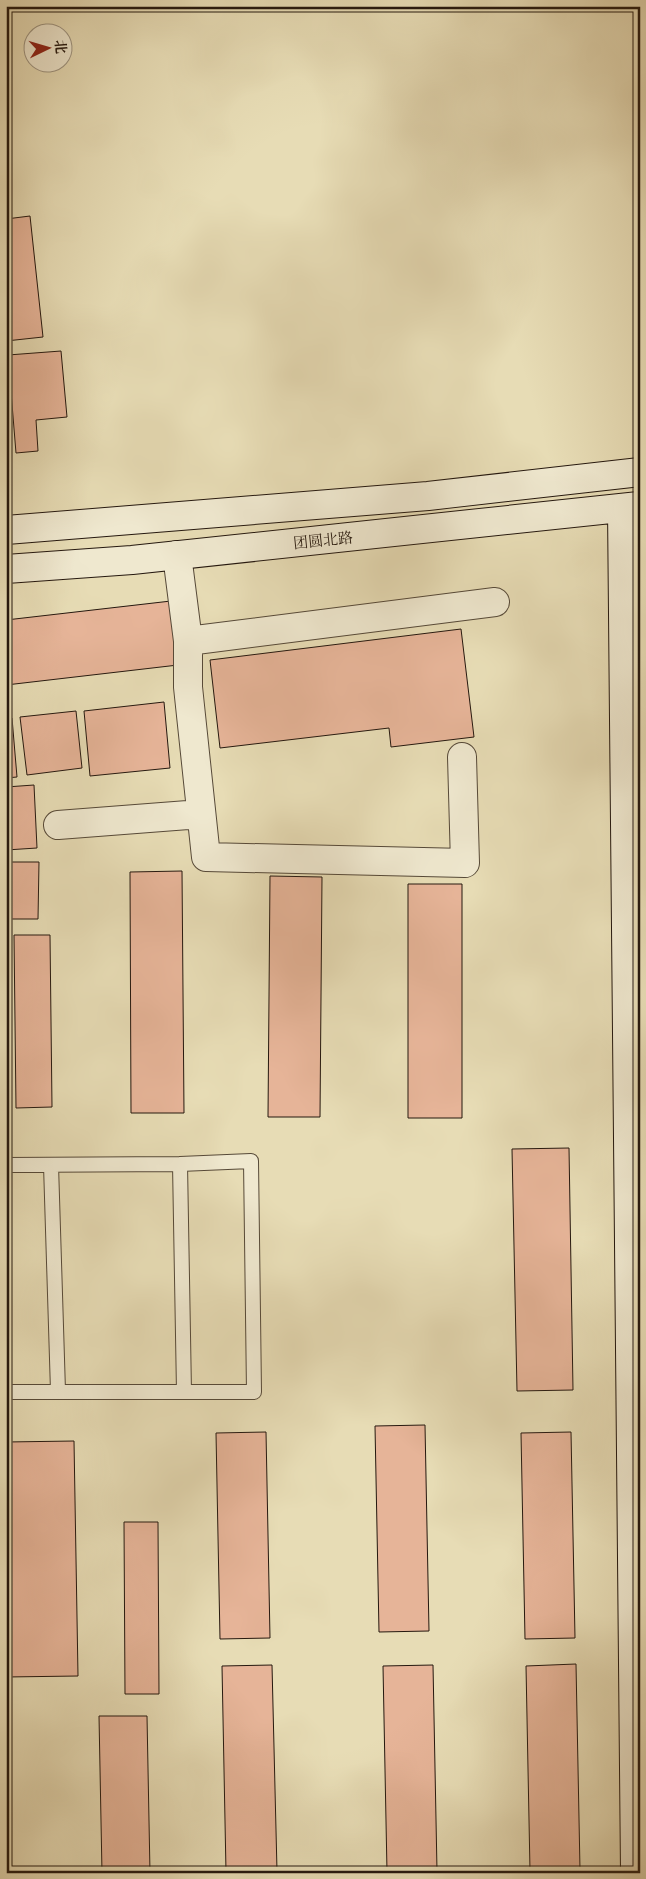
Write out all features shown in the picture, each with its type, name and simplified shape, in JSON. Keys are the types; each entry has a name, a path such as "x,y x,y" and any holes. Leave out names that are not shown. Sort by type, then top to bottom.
{"street":[{"path":"6,530 428,496 640,472"},
{"path":"631,507 635,1873"},
{"name":"团圆北路","path":"6,569 177,555 631,507"},
{"path":"177,555 188,640 188,687 206,857 465,863 462,757"},
{"path":"188,640 495,602"},
{"path":"58,825 201,814"}],"lane":[{"path":"6,1165 180,1164 251,1161 254,1392 6,1392"},
{"path":"180,1164 184,1392"},
{"path":"51,1165 58,1391"}],"building":[{"path":"30,216 43,337 6,341 6,219"},
{"path":"61,351 67,417 36,420 38,451 16,453 8,355"},
{"path":"171,601 178,665 6,685 6,620"},
{"path":"461,629 474,737 391,747 389,728 220,748 210,660"},
{"path":"164,702 170,768 90,776 84,711"},
{"path":"76,711 82,768 27,775 20,717"},
{"path":"12,718 17,777 6,778 6,719"},
{"path":"34,785 37,848 6,850 6,787"},
{"path":"6,862 39,862 38,919 6,919"},
{"path":"182,871 184,1113 131,1113 130,872"},
{"path":"270,876 322,877 320,1117 268,1117"},
{"path":"408,884 462,884 462,1118 408,1118"},
{"path":"14,935 50,935 52,1107 16,1108"},
{"path":"569,1148 573,1390 517,1391 512,1149"},
{"path":"425,1425 429,1631 379,1632 375,1426"},
{"path":"266,1432 270,1638 220,1639 216,1433"},
{"path":"571,1432 575,1638 525,1639 521,1433"},
{"path":"74,1441 78,1676 6,1677 6,1442"},
{"path":"124,1522 158,1522 159,1694 125,1694"},
{"path":"576,1664 580,1870 530,1871 526,1666"},
{"path":"272,1665 277,1871 226,1872 222,1666"},
{"path":"433,1665 437,1871 387,1872 383,1666"},
{"path":"99,1716 147,1716 150,1873 102,1873"}]}
